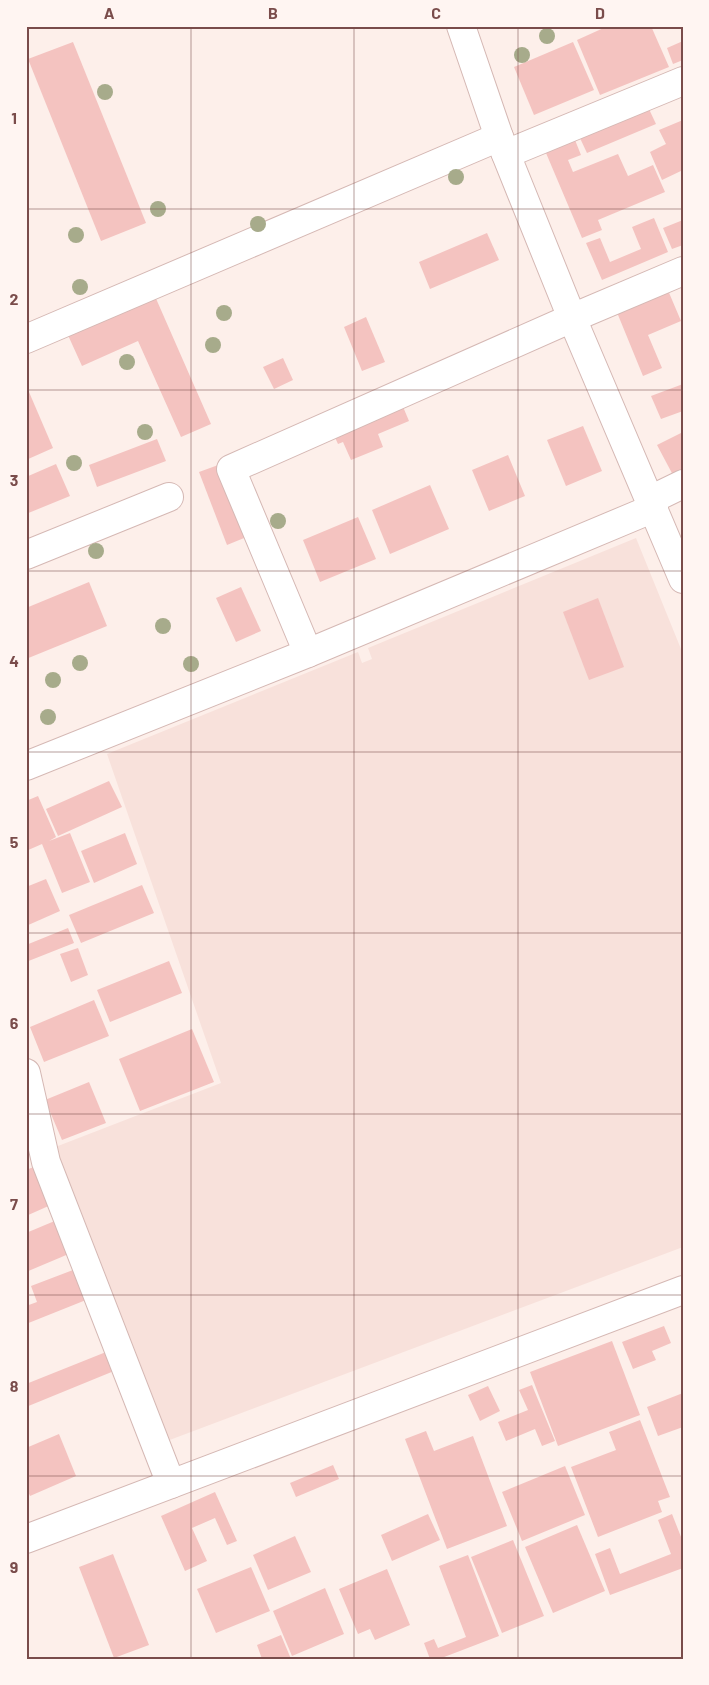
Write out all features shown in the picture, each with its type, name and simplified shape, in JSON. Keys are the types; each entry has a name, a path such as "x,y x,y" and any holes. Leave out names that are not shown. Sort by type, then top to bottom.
{"street":[{"path":"461,26 502,145 572,318 683,579"},
{"path":"26,339 502,145 683,81"},
{"path":"308,653 231,470 572,318 683,271"},
{"path":"26,766 308,653 652,504 683,484"},
{"path":"26,555 169,497"},
{"path":"26,1073 46,1162 171,1484"},
{"path":"26,1539 683,1290"}],"shaded area":[{"path":"636,538 683,654 683,1247 159,1444 45,1151 221,1083 107,754 358,652 362,663 372,659 368,648"}],"building":[{"path":"608,26 651,26 669,67 600,95 577,40"},
{"path":"683,41 683,60 673,64 667,48"},
{"path":"73,42 146,223 101,241 28,59"},
{"path":"573,42 594,90 534,115 514,67"},
{"path":"648,107 656,124 587,153 579,136"},
{"path":"683,120 683,170 662,180 650,152 666,144 659,130"},
{"path":"575,140 581,155 568,160 573,172 618,154 628,176 653,165 665,192 598,220 602,230 582,238 546,153"},
{"path":"654,218 668,252 602,280 586,243 600,238 610,262 641,249 632,227"},
{"path":"683,220 683,245 672,249 663,228"},
{"path":"487,233 499,260 430,289 419,262"},
{"path":"667,288 681,321 648,335 662,368 643,376 616,310"},
{"path":"154,294 211,424 181,437 138,341 82,366 67,333"},
{"path":"366,317 385,362 362,371 344,327"},
{"path":"283,358 293,380 274,389 263,367"},
{"path":"683,384 683,411 661,419 651,396"},
{"path":"26,385 53,448 26,460"},
{"path":"401,402 409,421 378,434 383,447 351,460 343,442 338,444 332,431"},
{"path":"583,426 602,471 566,486 547,440"},
{"path":"683,432 683,472 674,477 657,445"},
{"path":"157,439 166,461 97,487 89,465"},
{"path":"508,455 525,496 489,511 472,470"},
{"path":"56,464 70,496 26,514 26,477"},
{"path":"221,464 249,536 227,545 199,472"},
{"path":"430,485 449,529 390,554 372,510"},
{"path":"358,517 376,559 320,582 303,540"},
{"path":"89,582 107,626 26,659 26,608"},
{"path":"241,587 261,631 236,642 216,598"},
{"path":"598,598 624,667 589,680 563,612"},
{"path":"109,781 122,807 58,836 46,809"},
{"path":"38,796 56,837 49,841 70,833 90,882 62,893 42,844 26,851 26,801"},
{"path":"125,833 137,864 94,883 81,851"},
{"path":"46,879 60,911 26,926 26,887"},
{"path":"142,885 154,913 81,943 69,915"},
{"path":"68,928 74,943 26,962 26,945"},
{"path":"78,948 88,975 71,982 60,954"},
{"path":"169,961 182,993 110,1022 97,990"},
{"path":"94,1000 109,1036 44,1062 30,1027"},
{"path":"192,1029 214,1082 140,1111 119,1059"},
{"path":"89,1082 106,1123 62,1140 45,1100"},
{"path":"36,1166 53,1204 26,1216 26,1197 28,1196 26,1170"},
{"path":"57,1220 71,1253 26,1272 26,1233"},
{"path":"73,1270 86,1300 26,1324 26,1306 37,1302 31,1286"},
{"path":"664,1326 671,1343 652,1351 656,1360 633,1369 622,1342"},
{"path":"612,1341 640,1415 558,1446 530,1372"},
{"path":"106,1352 114,1371 26,1407 26,1384"},
{"path":"532,1385 555,1441 542,1446 535,1429 506,1441 498,1422 528,1410 519,1390"},
{"path":"488,1386 500,1411 480,1421 468,1395"},
{"path":"683,1393 683,1427 658,1436 647,1407"},
{"path":"640,1420 670,1497 658,1501 662,1512 598,1537 571,1467 616,1450 609,1432"},
{"path":"426,1431 434,1451 473,1436 507,1526 447,1549 405,1439"},
{"path":"59,1434 76,1476 30,1496 26,1487 26,1448"},
{"path":"333,1465 339,1479 296,1497 290,1483"},
{"path":"565,1466 585,1515 522,1541 502,1492"},
{"path":"215,1492 237,1541 227,1545 215,1518 192,1528 207,1561 185,1571 161,1516"},
{"path":"428,1514 440,1540 392,1561 381,1535"},
{"path":"672,1514 683,1542 683,1568 610,1595 595,1554 610,1548 620,1574 671,1554 658,1520"},
{"path":"577,1525 605,1591 553,1613 525,1547"},
{"path":"295,1536 311,1572 268,1590 253,1555"},
{"path":"513,1540 544,1616 502,1633 471,1557"},
{"path":"113,1554 149,1645 114,1658 79,1567"},
{"path":"468,1555 499,1636 439,1659 430,1659 424,1643 434,1639 438,1648 466,1637 439,1566"},
{"path":"251,1567 270,1611 216,1633 197,1589"},
{"path":"387,1569 410,1625 375,1640 370,1629 358,1634 339,1589"},
{"path":"325,1588 344,1634 292,1656 273,1611"},
{"path":"281,1635 291,1659 262,1659 257,1645"}]}
